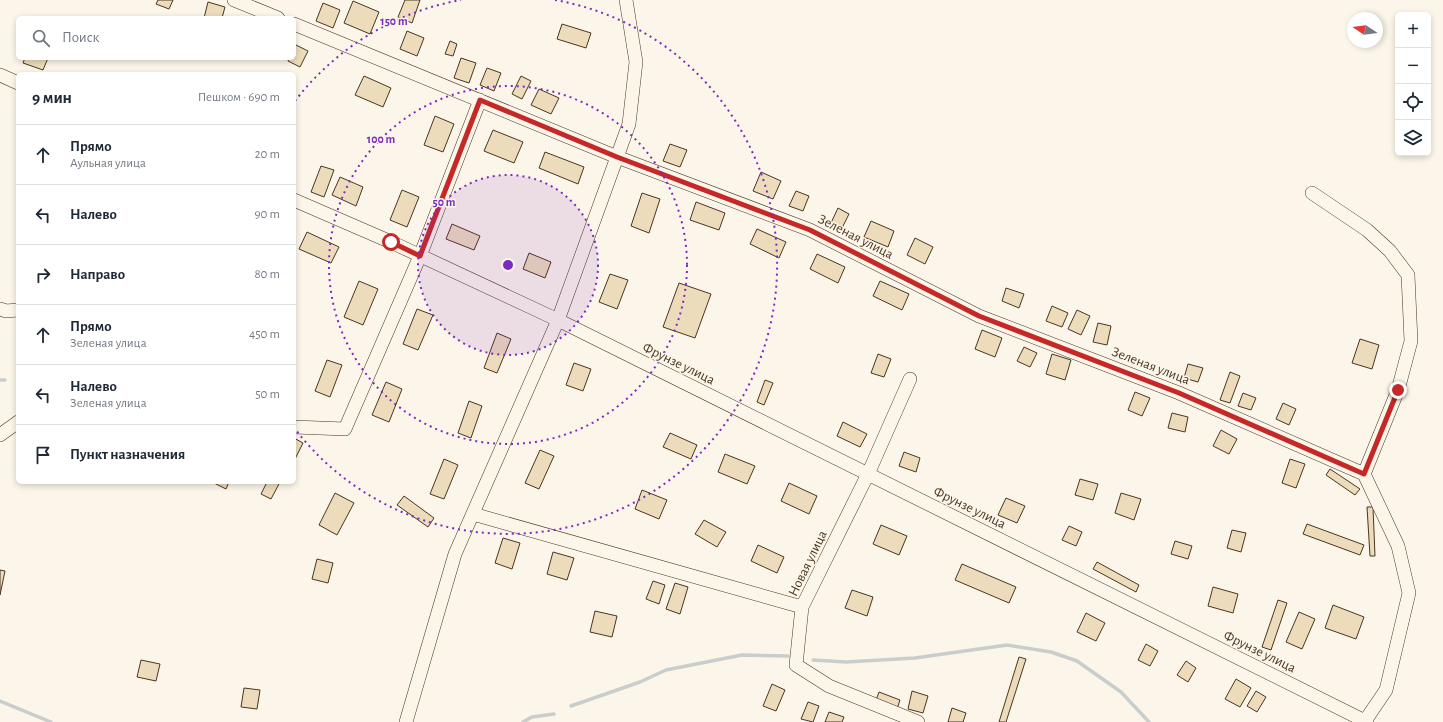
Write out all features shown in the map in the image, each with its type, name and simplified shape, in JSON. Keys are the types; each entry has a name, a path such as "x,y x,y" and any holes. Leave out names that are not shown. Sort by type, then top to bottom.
{"street":[{"path":"234,0 273,16"},
{"path":"406,722 455,554 558,320 629,124 636,62 626,0"},
{"name":"Зеленая улица","path":"296,25 617,157 810,230 979,316 1179,393 1364,474"},
{"path":"0,75 16,82"},
{"path":"296,427 345,429 420,256 480,100"},
{"path":"1312,193 1366,230 1390,251 1408,275 1411,341 1398,390 1364,474 1398,546 1409,593 1386,690 1366,722"},
{"name":"Фрунзе улица","path":"296,201 558,320 1366,722"},
{"path":"0,309 6,311 16,310"},
{"name":"Новая улица","path":"910,379 868,474 802,607 796,665 829,686 918,722"},
{"path":"0,435 16,423"},
{"path":"473,514 802,607"}],"building":[{"path":"158,0 173,0 169,9 156,4"},
{"path":"405,0 420,0 412,23 398,17"},
{"path":"353,1 379,12 370,34 344,23"},
{"path":"208,2 225,7 223,16 204,16"},
{"path":"323,3 340,10 333,28 316,21"},
{"path":"562,24 591,33 586,48 557,39"},
{"path":"407,31 424,38 417,56 400,49"},
{"path":"450,41 457,44 453,56 445,54"},
{"path":"296,45 308,51 300,67 288,61 296,60"},
{"path":"461,58 476,63 469,83 454,78"},
{"path":"24,60 47,60 43,70 23,63"},
{"path":"487,68 501,73 494,91 480,85"},
{"path":"364,76 391,88 383,107 355,95"},
{"path":"521,76 531,81 522,99 512,94"},
{"path":"539,89 559,98 551,114 531,105"},
{"path":"435,116 454,124 443,152 424,145"},
{"path":"493,130 523,142 514,163 484,151"},
{"path":"670,144 687,150 680,167 663,161"},
{"path":"545,152 584,167 578,184 539,168"},
{"path":"321,166 334,170 324,197 311,192"},
{"path":"761,172 781,181 773,199 753,191"},
{"path":"340,177 363,187 356,206 332,195"},
{"path":"402,190 419,197 407,227 390,220"},
{"path":"796,191 809,196 803,211 789,206"},
{"path":"642,193 660,199 649,233 631,226"},
{"path":"696,202 725,213 719,230 690,220"},
{"path":"838,208 849,214 841,230 830,225"},
{"path":"871,221 894,231 888,247 864,237"},
{"path":"452,224 480,236 474,250 446,239"},
{"path":"757,229 786,242 779,258 750,244"},
{"path":"307,232 339,247 331,263 299,249"},
{"path":"915,238 933,247 925,264 907,255"},
{"path":"529,253 551,262 545,278 523,269"},
{"path":"817,254 845,267 838,283 810,269"},
{"path":"610,274 628,280 617,309 599,302"},
{"path":"359,281 378,289 363,325 344,317"},
{"path":"880,281 909,294 902,310 873,296"},
{"path":"679,283 711,294 695,338 663,327"},
{"path":"1006,288 1024,294 1019,308 1002,301"},
{"path":"1052,306 1068,313 1062,327 1046,321"},
{"path":"417,309 433,315 418,350 403,344"},
{"path":"1077,310 1090,316 1081,335 1068,329"},
{"path":"1098,323 1111,326 1107,345 1093,342"},
{"path":"982,330 1002,338 995,357 975,349"},
{"path":"497,333 511,339 497,373 484,368"},
{"path":"1360,339 1379,345 1372,369 1352,363"},
{"path":"1024,347 1037,353 1030,367 1017,361"},
{"path":"878,354 891,359 884,377 871,373"},
{"path":"1052,354 1071,360 1065,380 1046,374"},
{"path":"327,360 342,365 330,397 315,391"},
{"path":"574,363 591,369 583,391 566,385"},
{"path":"1188,364 1203,368 1198,382 1184,378"},
{"path":"1230,372 1240,376 1230,403 1220,400"},
{"path":"765,380 773,383 764,405 757,402"},
{"path":"386,382 402,389 389,422 372,415"},
{"path":"1135,392 1150,398 1142,416 1128,410"},
{"path":"1243,393 1256,398 1251,410 1238,406"},
{"path":"469,401 482,406 471,438 458,433"},
{"path":"1283,403 1296,409 1289,425 1276,419"},
{"path":"1172,413 1188,417 1185,432 1168,428"},
{"path":"843,422 867,434 860,447 837,436"},
{"path":"1221,430 1237,439 1229,454 1213,446"},
{"path":"670,433 697,445 691,459 663,447"},
{"path":"296,439 303,443 296,457"},
{"path":"540,450 554,456 539,489 525,483"},
{"path":"904,452 920,458 916,472 899,466"},
{"path":"725,454 755,466 747,484 718,472"},
{"path":"444,459 458,465 444,499 430,494"},
{"path":"1290,459 1305,464 1296,488 1282,483"},
{"path":"1330,469 1360,489 1355,495 1326,475"},
{"path":"1080,479 1098,484 1093,500 1075,495"},
{"path":"789,483 817,496 809,514 781,501"},
{"path":"216,484 228,484 226,489"},
{"path":"266,484 279,484 271,499 261,494"},
{"path":"642,490 667,500 659,519 635,509"},
{"path":"335,493 354,503 337,535 319,525"},
{"path":"1121,493 1141,499 1134,520 1115,513"},
{"path":"404,496 434,518 428,527 397,505"},
{"path":"1006,498 1025,506 1017,523 998,515"},
{"path":"1367,507 1373,507 1375,556 1370,556"},
{"path":"704,520 726,532 717,547 695,534"},
{"path":"1307,524 1364,545 1360,555 1303,534"},
{"path":"881,525 907,536 899,555 873,544"},
{"path":"1069,526 1082,532 1076,546 1062,540"},
{"path":"1232,530 1246,533 1241,552 1227,548"},
{"path":"503,538 520,543 512,569 495,563"},
{"path":"1175,541 1192,546 1188,559 1171,554"},
{"path":"758,545 784,557 777,573 751,561"},
{"path":"553,552 574,558 567,580 547,574"},
{"path":"317,559 333,563 328,583 312,579"},
{"path":"1097,562 1139,585 1136,592 1093,569"},
{"path":"962,564 1016,587 1009,603 955,580"},
{"path":"0,570 5,571 0,595"},
{"path":"653,581 665,585 659,604 646,599"},
{"path":"675,583 688,587 680,614 666,609"},
{"path":"1213,587 1238,594 1233,613 1208,606"},
{"path":"852,590 873,597 867,616 845,608"},
{"path":"1278,600 1287,603 1271,650 1262,647"},
{"path":"1333,605 1364,617 1356,639 1325,628"},
{"path":"595,611 617,616 612,637 590,632"},
{"path":"1299,612 1315,619 1302,649 1286,642"},
{"path":"1086,613 1105,623 1096,641 1077,632"},
{"path":"1146,644 1158,651 1150,666 1138,660"},
{"path":"1019,657 1026,659 1006,722 999,722"},
{"path":"141,660 160,664 156,681 137,677"},
{"path":"1186,661 1196,668 1188,682 1177,675"},
{"path":"1236,679 1251,688 1240,707 1225,699"},
{"path":"772,684 785,690 776,711 763,706"},
{"path":"244,688 260,690 257,709 241,707"},
{"path":"912,691 928,696 923,713 908,709"},
{"path":"1256,691 1266,697 1257,712 1247,706"},
{"path":"879,692 900,700 897,709 876,700"},
{"path":"808,702 819,706 813,722 801,719"},
{"path":"952,708 966,713 963,722 948,722"},
{"path":"829,712 844,717 842,722 825,722"}],"waterway":[{"path":"0,380 5,380"},
{"path":"813,660 846,662 915,658 1007,645 1051,652 1077,661 1121,692 1149,722"},
{"path":"571,706 640,682 666,670 742,655 788,656"},
{"path":"0,701 51,722"},
{"path":"523,722 532,717 554,714"}],"route":[{"path":"391,242 420,256 480,100 617,157 810,230 979,316 1179,393 1364,474 1398,390"}]}
